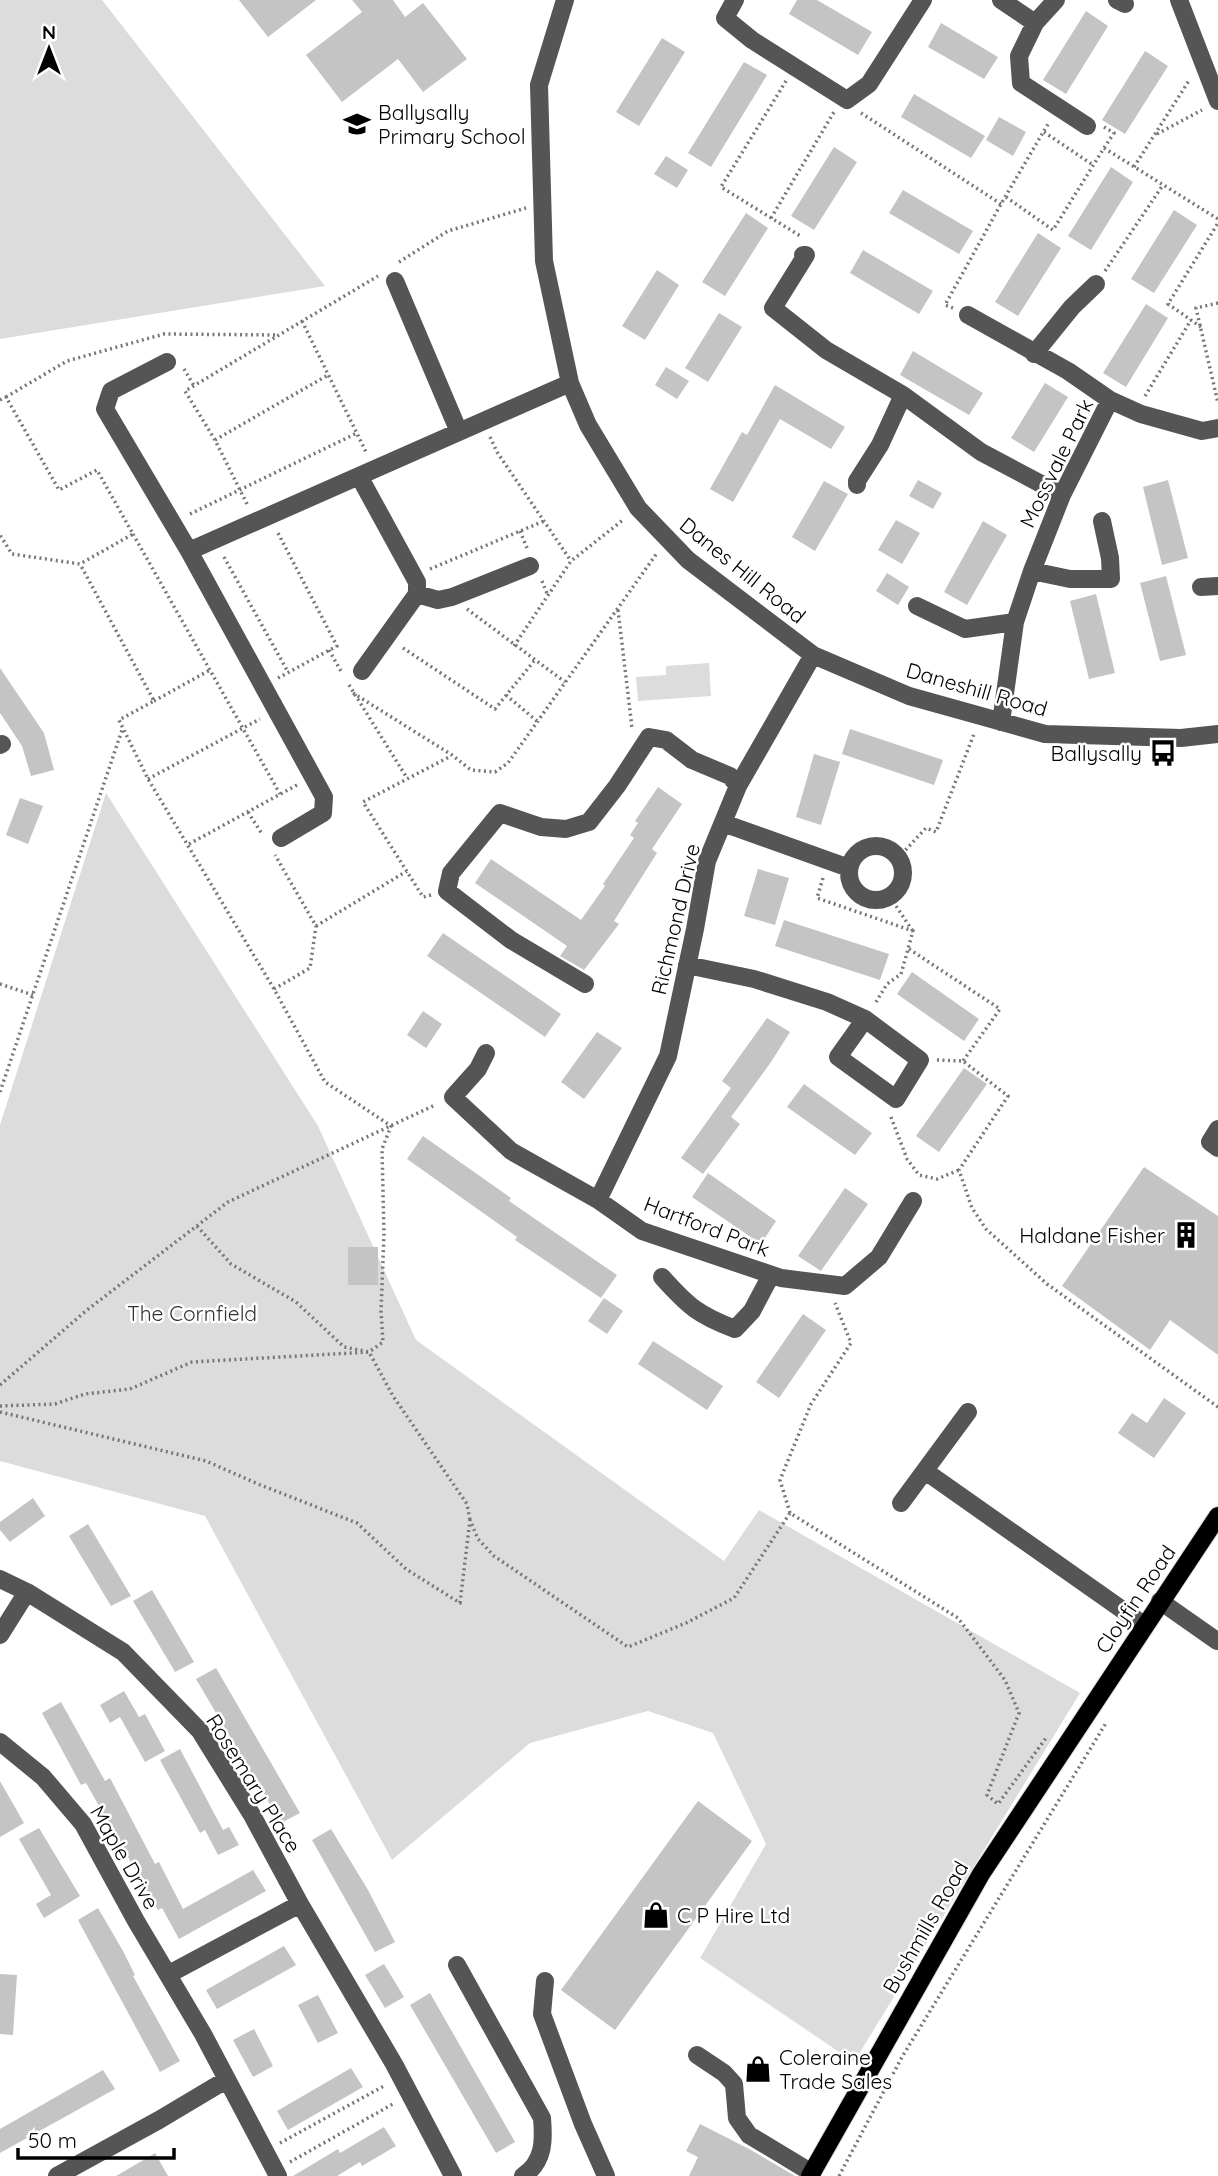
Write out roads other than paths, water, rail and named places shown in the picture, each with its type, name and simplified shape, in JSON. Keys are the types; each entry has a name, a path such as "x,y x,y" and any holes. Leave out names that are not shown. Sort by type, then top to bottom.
{"main road":[{"name":"Cloyfin Road","path":"1090,1707 1218,1516"},
{"name":"Bushmills Road","path":"811,2175 981,1874 1090,1707"}],"street":[{"path":"735,0 725,18 752,40 845,99 869,84 923,0"},
{"path":"1001,0 1035,23"},
{"path":"1056,0 1035,23 1019,56 1021,83 1087,126"},
{"path":"1180,0 1206,68 1213,104"},
{"name":"Danes Hill Road","path":"559,3 539,85 542,203 544,261 570,383 588,425 638,508 688,560 813,655"},
{"path":"805,255 773,308 826,350 903,395 981,452 1062,495"},
{"path":"386,278 459,432"},
{"path":"1034,354 1072,307 1096,284"},
{"path":"968,315 1068,372 1110,400"},
{"path":"167,362 111,391 105,409 189,551 324,797 323,813 274,841"},
{"path":"189,551 570,383"},
{"path":"857,485 880,445 903,395"},
{"name":"Mossvale Park","path":"1001,722 1015,622 1032,570 1062,495 1110,400 1136,412 1202,431 1218,428"},
{"path":"362,671 417,594 417,582 367,472"},
{"path":"1032,570 1070,579 1111,579 1110,558 1102,521"},
{"path":"417,594 438,600 452,597 530,566"},
{"path":"917,606 965,629 1015,622"},
{"name":"Daneshill Road","path":"813,655 909,696 1045,734 1181,738 1218,734"},
{"name":"Richmond Drive","path":"598,1200 668,1056 707,862 738,786 813,655"},
{"path":"585,984 511,940 447,891 451,873 500,813 541,827 566,829 589,822 649,737 666,740 692,760 730,776 738,786"},
{"path":"723,823 849,868"},
{"path":"884,846 898,858 903,875 896,891 890,897 881,900 864,898 851,886 849,868 857,852 865,848 884,846"},
{"path":"687,965 754,979 827,1002 865,1019 920,1059 896,1099 838,1057 865,1019"},
{"name":"Hartford Park","path":"486,1053 478,1069 453,1097 511,1151 598,1200 642,1231 771,1275 845,1286 879,1256 913,1202"},
{"path":"1218,1129 1210,1142 1218,1148"},
{"path":"662,1277 686,1304 707,1318 735,1329 752,1311 771,1275"},
{"path":"901,1503 968,1412"},
{"path":"925,1471 1144,1625"},
{"name":"Rosemary Place","path":"0,1579 27,1592 123,1652 200,1731 252,1815 300,1904 352,1989 453,2176"},
{"path":"0,1635 27,1592"},
{"path":"1160,1601 1217,1641"},
{"name":"Maple Drive","path":"0,1742 43,1777 83,1824 136,1921 169,1974 276,2173"},
{"path":"169,1974 300,1904"},
{"path":"457,1965 542,2118 544,2141 538,2163 523,2176"},
{"path":"545,1981 542,2014 583,2124 607,2176"},
{"path":"697,2055 724,2073 734,2084 737,2118 749,2135 811,2175"},
{"path":"57,2176 226,2080"}],"place":[{"name":"Ballysally Primary School","path":"357,124"},
{"name":"Ballysally","path":"1163,753"},
{"name":"Haldane Fisher","path":"1186,1235"},
{"name":"C P Hire Ltd","path":"656,1915"},
{"name":"Coleraine Trade Sales","path":"758,2069"}],"park label":[{"name":"The Cornfield","path":"192,1313"}]}
